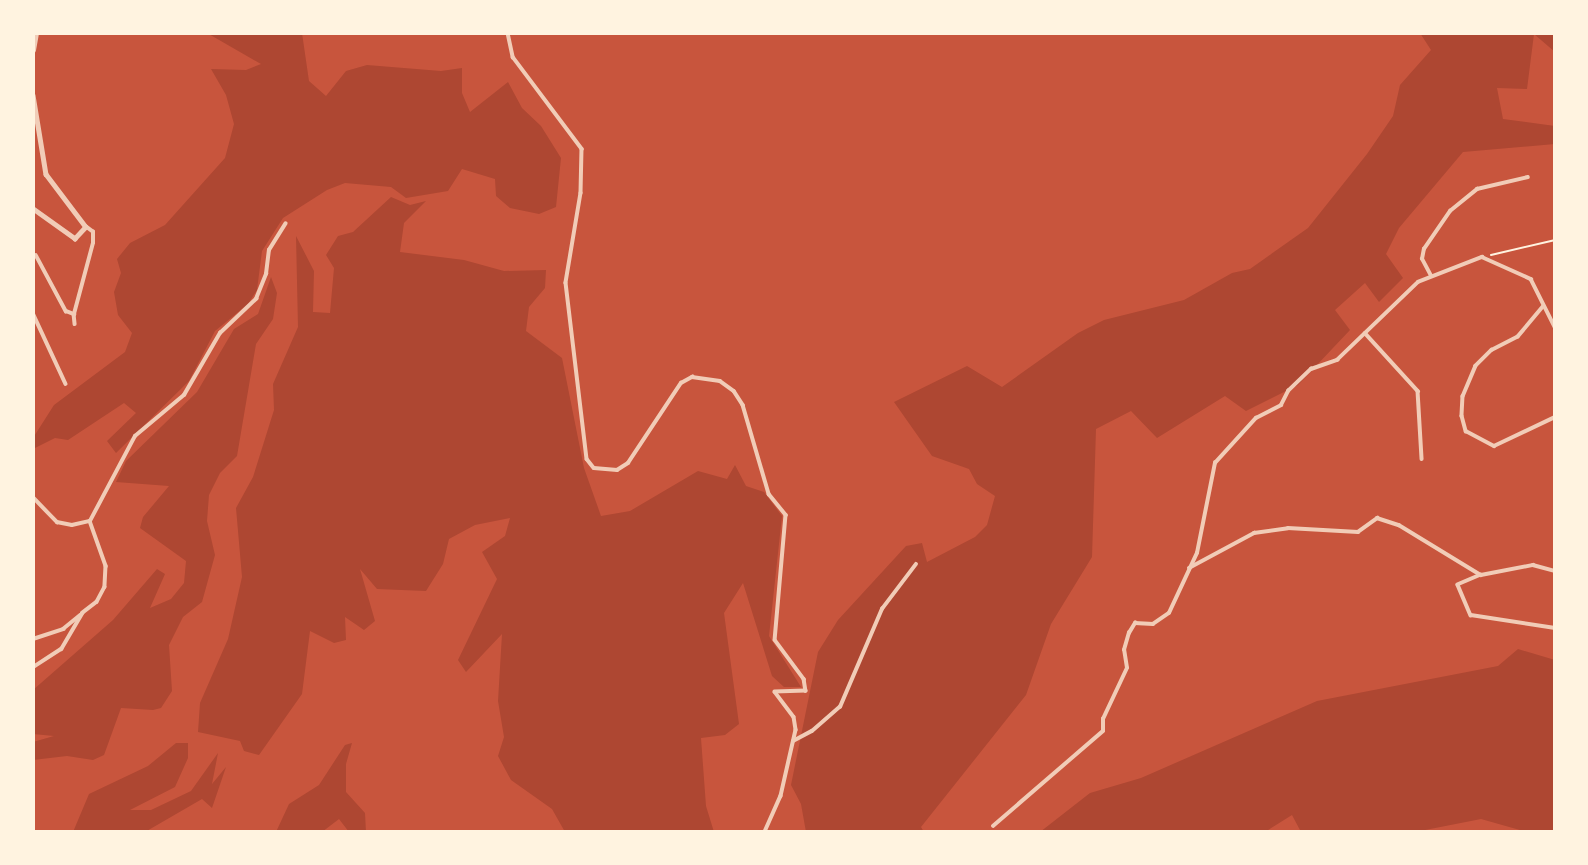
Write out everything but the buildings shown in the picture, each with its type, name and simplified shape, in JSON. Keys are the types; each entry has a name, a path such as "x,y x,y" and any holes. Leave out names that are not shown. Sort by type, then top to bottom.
{"street":[{"path":"33,50 36,33"},
{"path":"508,33 513,57 582,149 581,193 566,283 587,459 604,472 628,463 673,394 692,377 720,381 734,391 769,494 786,515 775,640 804,679 806,691 775,692 794,717 781,796 765,832"},
{"path":"33,95 46,174 86,227 93,232 93,243 74,314 75,324"},
{"path":"1431,276 1422,260 1424,249 1450,211 1477,189 1528,177"},
{"path":"33,209 75,239 86,227"},
{"path":"33,639 63,629 97,602 105,587 106,566 90,521 135,436 184,395 220,333 256,299 266,274 269,250 285,224"},
{"path":"33,247 35,256 66,311 74,314"},
{"path":"993,826 1103,731 1103,719 1127,668 1124,650 1129,633 1135,623 1153,624 1169,613 1185,570 1196,553 1215,463 1255,418 1281,405 1288,391 1311,369 1337,360 1418,282 1482,257 1516,268 1531,279 1540,288 1544,306 1555,327"},
{"path":"1544,306 1518,337 1492,350 1476,366 1463,396 1462,416 1466,431 1494,446 1555,417"},
{"path":"33,313 66,384"},
{"path":"1365,332 1418,391 1422,459"},
{"path":"33,497 57,522 72,525 90,521"},
{"path":"1185,570 1254,533 1288,528 1358,532 1377,518 1399,525 1481,575"},
{"path":"792,741 812,731 840,706 882,609 916,564"},
{"path":"1555,571 1533,565 1481,575 1458,585 1471,615 1555,628"},
{"path":"33,668 62,649 83,613"}],"path":[{"path":"1482,257 1555,240"}],"shaded area":[{"path":"207,33 302,33 309,81 326,96 346,71 367,65 441,71 462,68 462,93 470,112 508,82 522,108 541,126 561,158 556,207 539,214 510,208 496,196 495,179 462,169 448,191 406,198 391,187 345,183 327,190 283,218 262,251 257,290 248,304 215,331 189,381 116,453 107,441 136,413 124,403 68,440 55,438 33,449 33,438 54,405 125,352 132,333 118,315 114,292 121,273 117,259 130,243 165,225 225,158 234,124 226,95 211,69 246,70 261,64"},
{"path":"1420,33 1555,33 1555,52 1534,34 1527,89 1497,88 1503,119 1555,126 1555,144 1463,152 1399,228 1386,254 1403,278 1379,302 1365,283 1335,310 1350,330 1298,385 1246,411 1225,396 1157,438 1131,411 1096,429 1092,557 1051,624 1026,695 921,827 924,832 806,832 801,804 791,785 818,652 838,620 906,546 922,543 927,562 975,537 987,525 995,496 977,484 969,469 932,456 894,402 967,366 1002,387 1078,333 1104,320 1184,300 1232,273 1250,269 1308,228 1367,154 1393,116 1400,85 1431,50"},
{"path":"391,197 410,205 426,201 404,223 400,252 464,260 504,271 546,270 545,288 529,307 526,331 562,358 584,468 601,516 630,511 698,471 727,479 735,465 746,486 764,492 782,516 769,636 801,687 784,687 772,676 743,583 724,613 739,724 725,735 701,738 706,806 714,832 565,832 552,809 511,780 498,756 504,737 498,701 502,634 466,672 458,660 497,579 482,552 505,536 510,518 475,525 449,539 443,564 426,591 377,589 360,569 375,621 364,630 345,617 346,640 334,643 310,631 302,694 259,755 244,751 240,741 198,732 200,703 228,639 242,577 236,508 253,477 274,410 273,384 298,327 296,236 314,271 313,312 330,313 334,268 326,255 338,236 353,232"},
{"path":"271,277 277,293 273,319 256,344 237,456 220,473 209,495 207,521 215,555 202,602 183,617 169,645 172,691 161,708 121,708 104,755 93,760 67,756 33,760 33,742 54,736 33,734 33,690 113,620 157,569 165,574 150,608 171,599 184,583 186,561 140,528 143,517 169,486 116,482 126,461 197,392 234,329 258,314"},
{"path":"1518,649 1555,660 1555,832 1527,832 1481,819 1415,832 1301,832 1292,815 1265,832 1040,832 1090,793 1141,778 1317,701 1498,666"},
{"path":"176,743 188,743 188,758 175,787 130,810 151,810 191,791 218,753 212,784 226,767 212,808 202,799 145,832 73,832 89,794 148,766"},
{"path":"352,743 346,764 346,792 365,813 366,832 349,832 339,819 322,832 276,832 289,804 319,785 345,745"}]}
